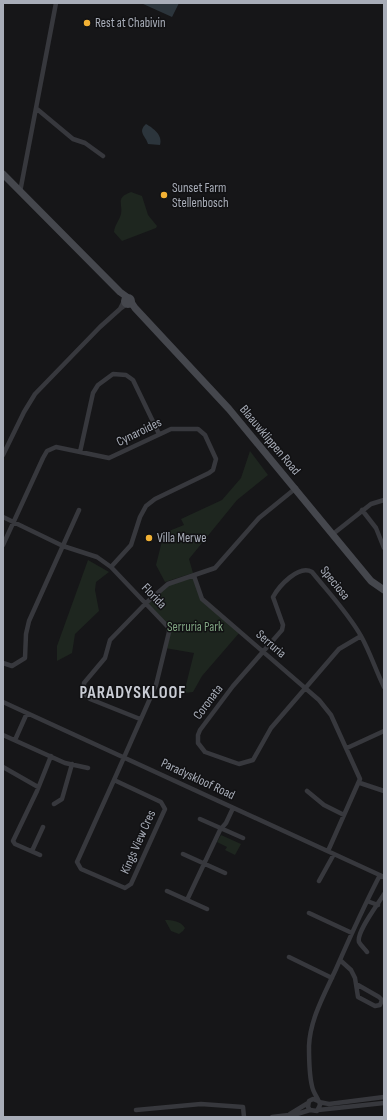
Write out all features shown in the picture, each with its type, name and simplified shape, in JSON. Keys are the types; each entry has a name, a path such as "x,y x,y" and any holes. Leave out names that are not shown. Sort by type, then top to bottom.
{"street":[{"path":"20,192 56,3"},
{"path":"37,109 73,138 85,143 103,156"},
{"name":"Blaauwklippen Road","path":"3,174 120,292 229,409 296,488 371,581 384,590"},
{"path":"3,455 24,412 35,394 50,377 120,308 128,302"},
{"path":"80,452 93,392 98,385 113,374 126,375 133,380 159,434"},
{"name":"Cynaroides","path":"3,545 47,451 56,447 108,458 175,428 201,430 215,456 214,467 209,474 155,499 146,506 140,517 131,545 111,567"},
{"path":"140,719 90,699 84,693 83,686 105,658 110,640 146,603 168,584 212,570 260,518 296,488"},
{"path":"333,534 362,510 374,502 384,500"},
{"path":"3,663 12,666 24,658 26,634 29,621 79,510"},
{"path":"362,510 376,528 384,548"},
{"name":"Florida","path":"3,517 64,546 98,557 111,567 166,623 169,632 156,685 123,757"},
{"name":"Speciosa","path":"263,651 283,628 274,601 275,594 295,573 305,569 312,572 361,636 383,685"},
{"name":"Serruria","path":"194,576 202,599 327,708 360,776 360,783"},
{"name":"Coronata","path":"263,651 216,707 200,730 197,739 202,750 239,764 253,760 271,728 305,688 339,649 361,636"},
{"name":"Paradyskloof Road","path":"3,702 382,876"},
{"path":"15,740 27,713"},
{"path":"347,748 384,731"},
{"path":"3,735 51,756 88,768"},
{"path":"40,855 15,844 13,841 51,756"},
{"name":"Kings View Cres","path":"114,780 161,802 165,809 131,884 125,888 81,869 77,862 123,757"},
{"path":"54,804 62,798 72,764"},
{"path":"3,767 38,787"},
{"path":"328,851 360,783 384,791"},
{"path":"307,791 324,805 344,816"},
{"path":"187,900 221,828 226,823 233,808"},
{"path":"200,819 243,838"},
{"path":"32,851 43,826"},
{"path":"183,854 225,873"},
{"path":"320,881 334,854"},
{"path":"310,1110 309,1102 312,1086 309,1059 311,1030 352,933 367,901 382,876"},
{"path":"167,891 207,909"},
{"path":"367,952 359,942 359,937 370,914 378,905 384,894"},
{"path":"367,901 378,905"},
{"path":"309,913 352,933"},
{"path":"289,958 332,978"},
{"path":"340,960 350,970 358,985 380,997 382,1000 380,1005 375,1006 360,999 356,995 358,985"},
{"path":"312,1086 319,1101 320,1107 318,1110"},
{"path":"288,1115 312,1099 329,1104 384,1097"},
{"path":"272,1117 310,1110 314,1112 318,1110 384,1103"},
{"path":"136,1110 201,1104 220,1104 243,1107 244,1117"}],"green space":[{"path":"131,192 142,196 148,215 157,226 156,228 122,241 114,232 121,214 121,199 123,196"},
{"path":"250,451 268,475 237,500 189,559 193,573 165,582 156,565 164,533 184,525 181,519 222,500 241,478"},
{"path":"88,560 109,572 96,582 95,590 99,611 75,634 72,653 57,661 57,646"},
{"name":"Serruria Park","path":"194,576 200,595 240,632 202,676 193,692 184,693 194,653 165,648 168,627 146,603 166,586"},
{"path":"221,835 241,844 235,855 225,850 227,847 217,842"},
{"path":"165,920 179,922 185,928 179,934 171,931"}],"shaded area":[{"path":"141,3 179,3 172,17"},
{"path":"146,124 159,135 161,141 160,145 148,144 142,132 143,127"}],"place":[{"name":"Rest at Chabivin","path":"87,23"},
{"name":"Sunset Farm Stellenbosch","path":"164,195"},
{"name":"Villa Merwe","path":"149,538"}],"district":[{"name":"PARADYSKLOOF","path":"133,693"}]}
